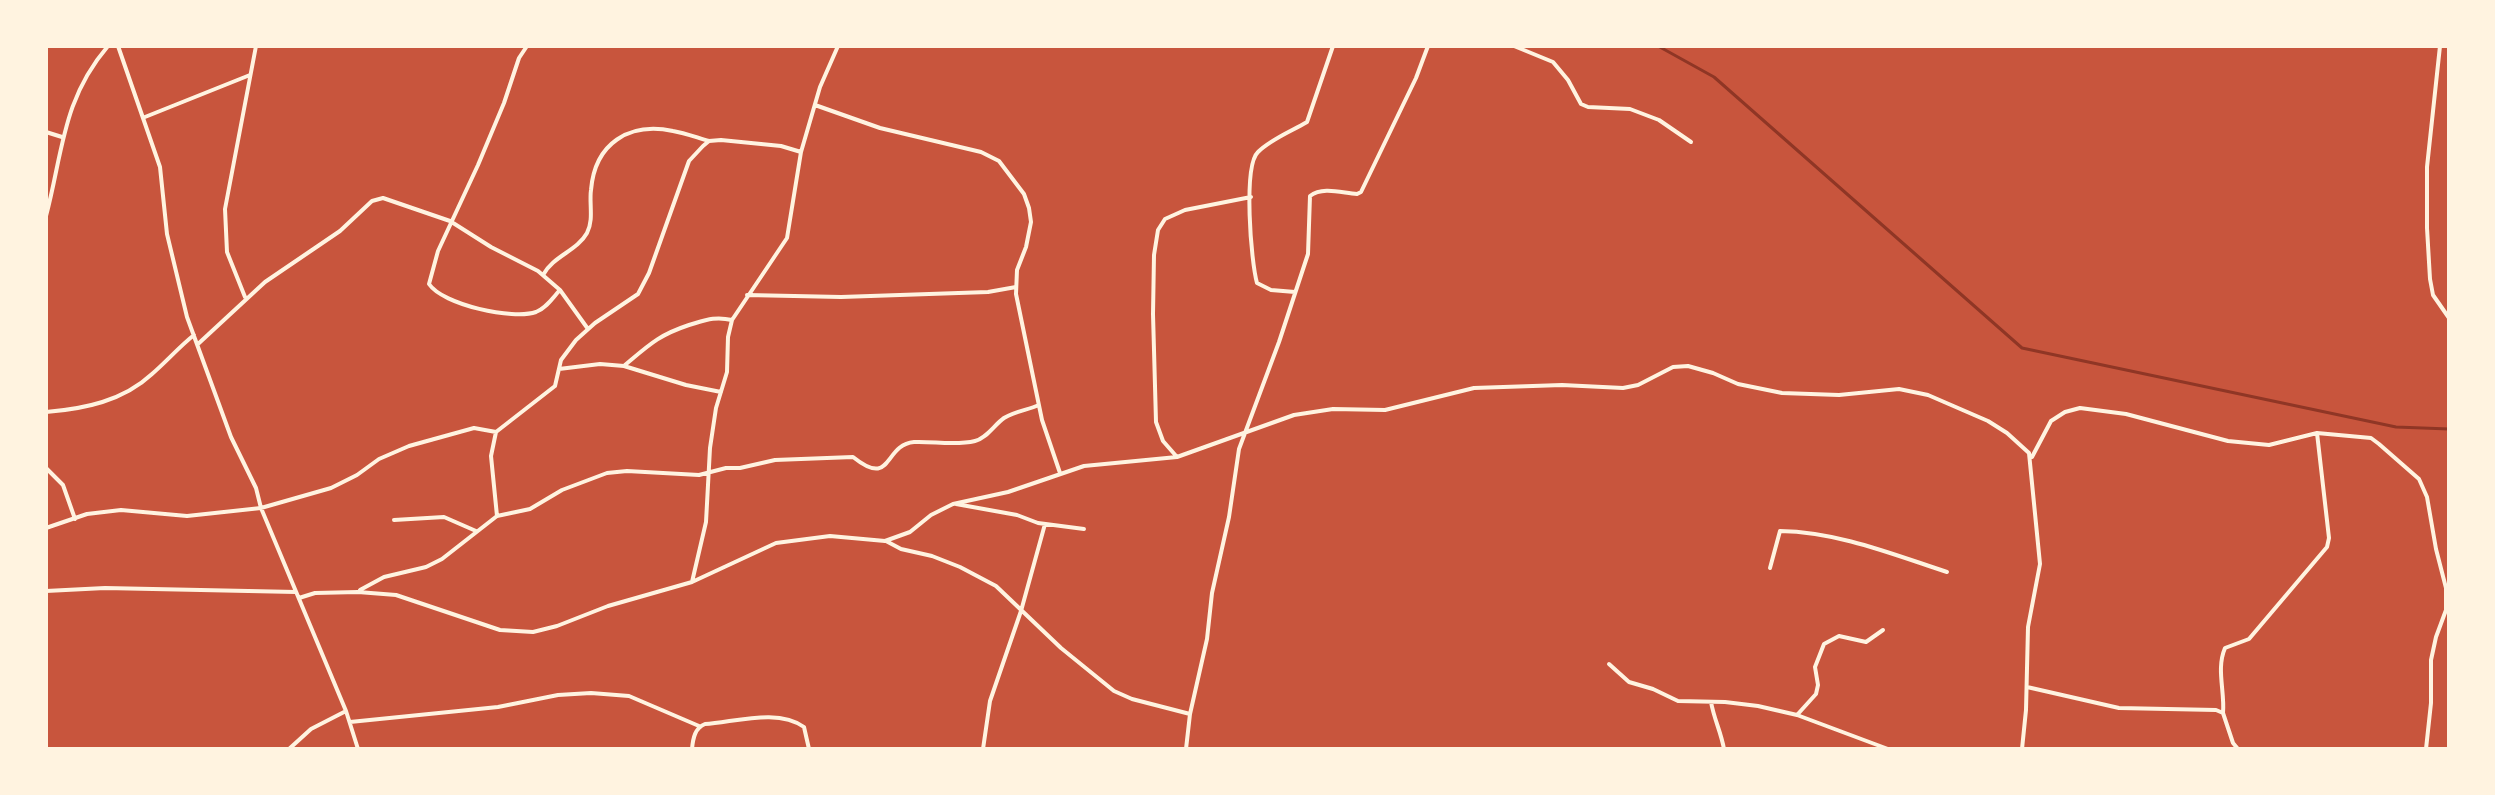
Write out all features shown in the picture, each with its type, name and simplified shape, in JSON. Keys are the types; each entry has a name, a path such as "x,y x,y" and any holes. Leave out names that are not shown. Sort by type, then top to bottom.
{"street":[{"path":"46,216 62,137 78,88 92,64 108,46"},
{"path":"118,46 160,167 167,234 187,317 231,437 256,488 261,508 346,711 358,749"},
{"path":"246,298 227,252 225,209 256,46"},
{"path":"527,46 519,58 478,165 450,221 429,279 432,288 454,302 523,315 545,308 560,290"},
{"path":"692,582 706,522 712,435 727,372 732,320 787,238 801,152 820,87 838,46"},
{"path":"1295,292 1271,290 1257,283 1250,236 1253,158 1259,150 1307,122 1333,46"},
{"path":"1186,749 1239,449 1308,254 1310,196 1325,190 1361,192 1416,78 1428,46"},
{"path":"1514,46 1553,62 1568,80 1581,104 1630,109 1659,120 1691,142"},
{"path":"2440,46 2427,167 2427,228 2433,295 2449,318"},
{"path":"145,117 250,75"},
{"path":"815,105 880,128 981,152 999,161 1024,194 1029,208 1029,234 1017,270 1016,287 1039,405 1060,473"},
{"path":"543,275 548,266 586,234 590,223 595,169 613,139 647,130 673,130 709,141 760,144 801,152"},
{"path":"46,132 62,137"},
{"path":"497,516 491,456 496,432 555,386 561,360 576,340 638,294 654,260 689,161 709,141"},
{"path":"1177,457 1163,441 1156,422 1153,314 1154,255 1158,230 1165,219 1185,210 1251,197"},
{"path":"198,344 246,298 280,271 340,231 372,201 383,198 450,221 543,275 560,290 588,329"},
{"path":"747,295 841,297 988,292 1016,287"},
{"path":"624,366 658,337 670,331 711,317 732,320"},
{"path":"46,412 84,409 131,389 152,375 194,335"},
{"path":"559,369 600,364 624,366 660,379 721,392"},
{"path":"885,541 910,532 931,515 953,504 1008,492 1101,462 1177,457 1294,415 1333,409 1385,410 1474,388 1562,385 1630,387 1667,368 1688,366 1738,384 1782,393 1839,395 1899,389 1928,395 1988,421 2029,453 2040,564 2028,627 2022,749"},
{"path":"358,592 384,577 434,563 459,548 497,516 530,509 562,490 607,473 627,471 690,475 775,460 853,457 866,468 873,469 881,467 905,445 914,442 928,444 979,440 1006,417 1039,405"},
{"path":"2031,459 2051,421 2065,412 2080,408 2126,414 2242,443 2269,445 2317,433 2371,438 2419,479 2427,497 2447,599 2431,660 2431,703 2426,749"},
{"path":"46,528 87,514 121,510 187,516 261,508 331,488 379,459 409,446 474,428 496,432"},
{"path":"2238,749 2223,713 2220,668 2225,648 2249,639 2327,547 2329,538 2317,433"},
{"path":"46,468 63,485 75,519"},
{"path":"953,504 1084,529"},
{"path":"394,520 444,517 476,531"},
{"path":"983,749 990,701 1021,611 1045,524"},
{"path":"1770,568 1780,531 1790,531 1841,538 1947,572"},
{"path":"46,591 117,588 298,595 358,592 396,595 500,630 525,632 557,626 608,606 692,582 776,543 830,536 885,541 960,567 996,586 1061,648 1114,691 1132,699 1190,714"},
{"path":"1797,715 1816,694 1815,667 1824,644 1839,636 1866,642 1883,630"},
{"path":"1609,664 1629,682 1678,701 1758,706 1797,715 1888,749"},
{"path":"2027,687 2119,708 2216,710 2223,713"},
{"path":"350,722 498,707 558,695 591,693 629,696 699,726 773,717 790,719 804,727 809,749"},
{"path":"1711,702 1724,749"},
{"path":"289,749 317,725 346,711"},
{"path":"692,749 699,726"}],"waterway":[{"path":"1658,46 1714,77 2022,348 2396,427 2449,429"}]}
